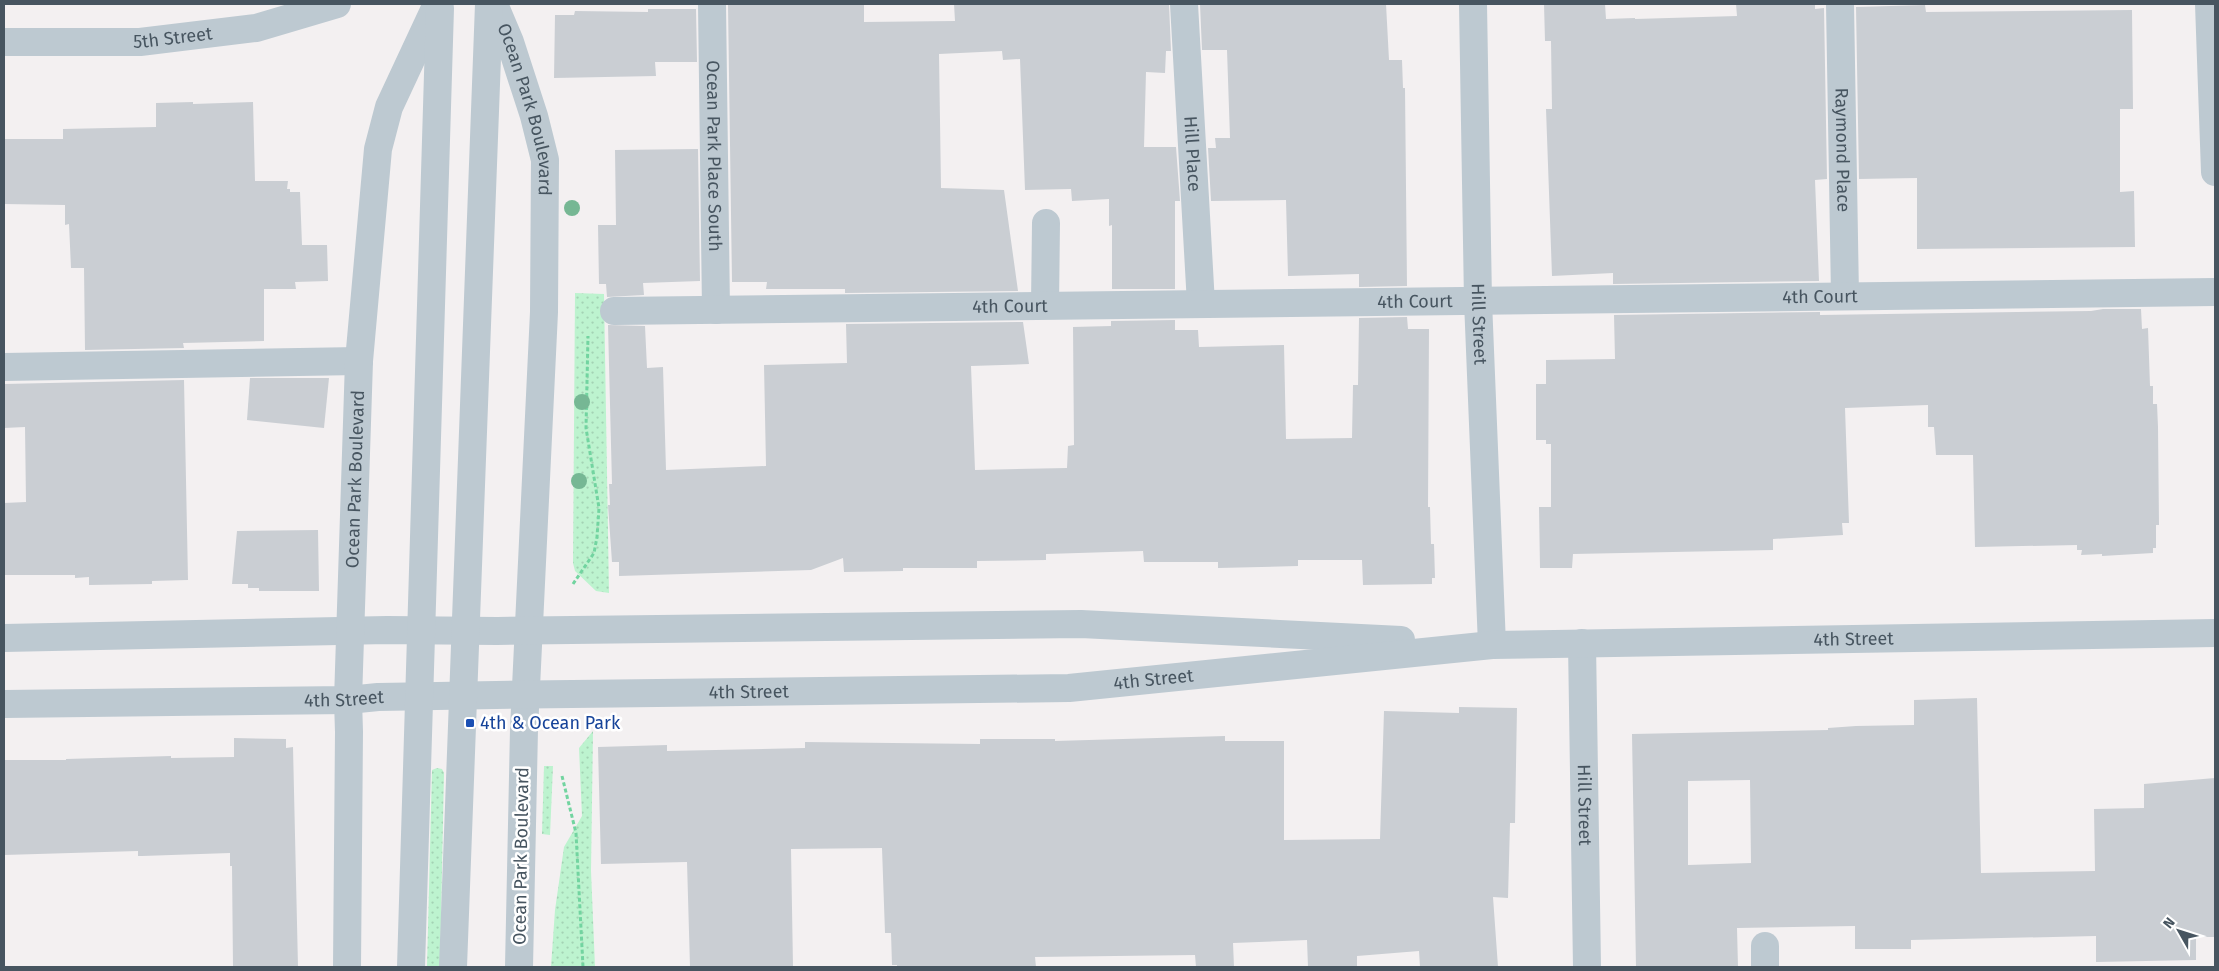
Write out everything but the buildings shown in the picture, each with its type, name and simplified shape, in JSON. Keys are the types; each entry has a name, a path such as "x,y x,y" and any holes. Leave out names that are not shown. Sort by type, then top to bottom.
{"street":[{"name":"5th Street","path":"4,42 140,42 256,28 337,4"},
{"name":"Ocean Park Boulevard","path":"347,967 348,700 359,361 378,149 388,107 439,4"},
{"name":"Ocean Park Boulevard","path":"411,967 439,4"},
{"name":"Ocean Park Boulevard","path":"453,967 489,4"},
{"name":"Ocean Park Boulevard","path":"494,4 510,42 528,97 545,160 544,312 528,630 519,967"},
{"name":"Ocean Park Place South","path":"712,4 716,310"},
{"name":"Hill Place","path":"1184,4 1201,304"},
{"name":"Hill Street","path":"1473,4 1478,301 1492,645"},
{"name":"Raymond Place","path":"1840,4 1846,296"},
{"path":"2209,4 2215,172"},
{"path":"1045,305 1046,223"},
{"name":"4th Court","path":"614,311 2215,292"},
{"path":"4,367 359,361"},
{"name":"4th Street","path":"4,638 350,633 387,630 497,631 1081,624 1492,645 2215,633"},
{"name":"Hill Street","path":"1582,643 1587,967"},
{"name":"4th Street","path":"4,704 348,700 378,697 526,694 1069,688 1492,645"}],"path":[{"path":"573,584 594,553 599,508 586,428 588,331"},
{"path":"562,776 576,833 582,967"}],"green space":[{"path":"575,293 604,294 609,593 596,591 575,571 573,563"},
{"path":"593,731 591,871 595,967 551,967 555,910 564,847 582,816 579,748"},
{"path":"544,766 553,766 550,835 542,834"},
{"path":"442,769 444,773 440,967 427,967 432,770"}],"place":[{"name":"4th & Ocean Park","path":"470,723"}]}
